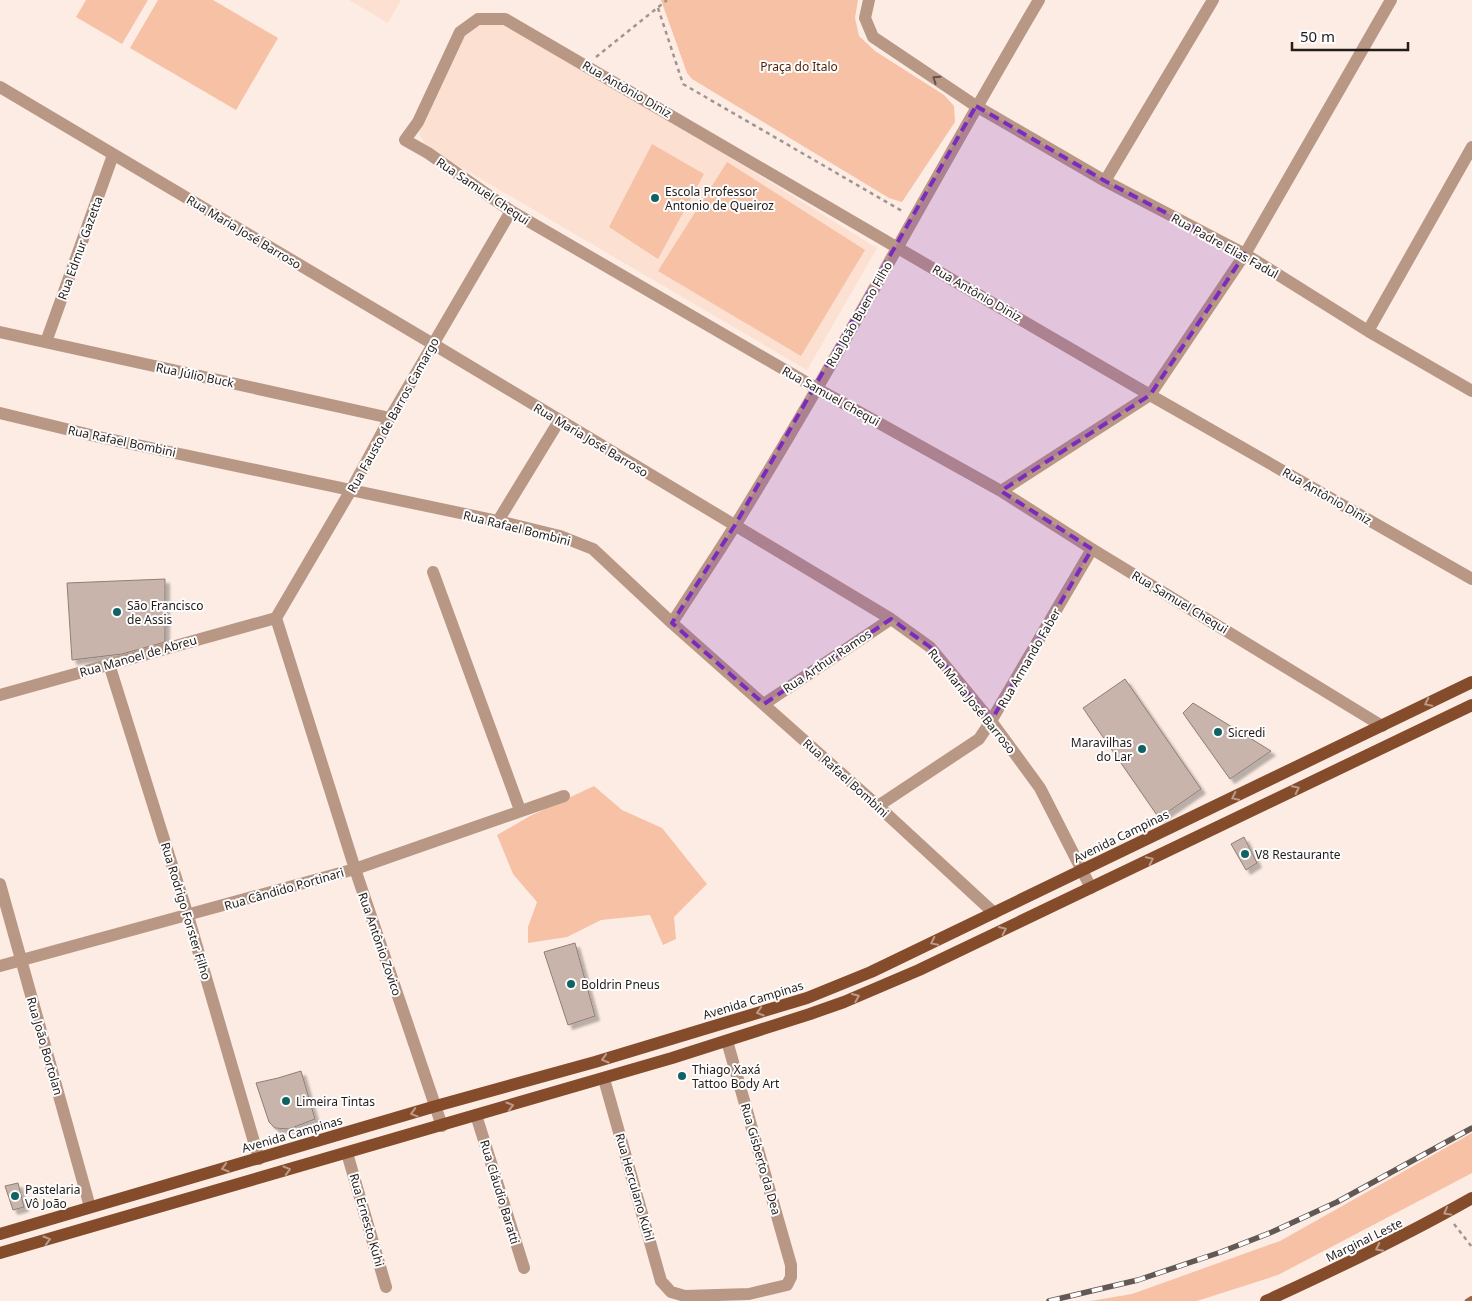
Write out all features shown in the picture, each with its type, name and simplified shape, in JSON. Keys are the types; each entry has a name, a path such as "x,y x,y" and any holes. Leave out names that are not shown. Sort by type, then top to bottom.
{"main road":[{"name":"Avenida Campinas","path":"0,1234 436,1106 596,1062 807,998 871,972 1472,682"},
{"path":"0,1253 604,1079 810,1014 875,989 1091,888 1472,705"},
{"name":"Marginal Leste","path":"1266,1301 1350,1263 1423,1226 1472,1198"}],"street":[{"name":"Rua Padre Elias Fadul","path":"869,0 865,18 873,37 976,106 1105,181 1245,254 1368,331 1472,391"},
{"name":"Rua João Bueno Filho","path":"672,623 735,525 816,388 976,106 1039,0"},
{"path":"1105,181 1213,0"},
{"path":"1001,491 1150,395 1245,254 1391,0"},
{"name":"Rua Antônio Diniz","path":"478,19 505,18 1150,395 1472,579"},
{"name":"Rua Samuel Chequi","path":"478,19 460,32 418,122 405,140 428,153 510,212 816,388 1001,491 1092,549 1382,726"},
{"name":"Rua Maria José Barroso","path":"0,87 891,618 930,647 991,722 1040,788 1083,869 1091,888"},
{"path":"1368,331 1472,147"},
{"name":"Rua Edmur Gazetta","path":"46,342 113,155"},
{"name":"Rua Fausto de Barros Camargo","path":"276,618 510,212"},
{"name":"Rua Júlio Buck","path":"0,332 390,418"},
{"name":"Rua Rafael Bombini","path":"0,413 99,437 498,521 560,536 593,549 672,623 878,806 994,913"},
{"path":"498,521 559,421"},
{"name":"Rua Armando Faber","path":"878,806 979,739 991,722 1092,549"},
{"path":"433,572 520,810"},
{"name":"Rua Manoel de Abreu","path":"0,695 276,618"},
{"name":"Rua Antônio Zovico","path":"276,618 355,869 442,1126"},
{"name":"Rua Arthur Ramos","path":"764,704 891,618"},
{"name":"Rua Rodrigo Forster Filho","path":"108,664 188,916 259,1158"},
{"name":"Rua Cândido Portinari","path":"0,966 355,869 564,796"},
{"name":"Rua João Bortolan","path":"0,884 90,1207"},
{"name":"Rua Gisberto da Dea","path":"671,1292 685,1296 750,1294 786,1285 791,1277 791,1265 727,1041"},
{"name":"Rua Herculano Kuhl","path":"604,1079 661,1281 671,1292"},
{"name":"Rua Cláudio Baratti","path":"476,1115 524,1268"},
{"name":"Rua Ernesto Kuhi","path":"348,1153 386,1287"}],"path":[{"path":"586,65 667,0"},
{"path":"658,8 683,84 914,218"},
{"path":"1463,1236 1472,1246"}],"highlighted area":[{"path":"976,106 1105,181 1245,254 1150,395 1001,491 1092,549 991,721 930,647 891,619 764,704 672,623 735,525"}],"shaded area":[{"path":"349,0 401,0 388,23"},
{"name":"Escola Professor Antonio de Queiroz","path":"505,19 877,248 807,370 428,148 420,136 419,127 465,29"}],"green space":[{"path":"86,0 148,0 122,44 76,17"},
{"path":"158,0 213,0 278,38 236,110 130,48"},
{"name":"Praça do Italo","path":"661,0 858,0 855,18 859,36 875,51 944,95 954,106 955,122 902,202 889,198 692,79 687,73"},
{"path":"652,144 704,174 658,259 609,227"},
{"path":"727,162 865,250 801,356 658,271"},
{"path":"594,786 622,810 662,828 707,884 674,917 676,939 663,945 650,915 601,920 567,937 528,943 528,927 537,902 513,874 497,835 530,816"},
{"path":"1472,1133 1472,1173 1278,1275 1197,1301 1090,1301 1132,1294 1280,1241"}],"building":[{"name":"São Francisco de Assis","path":"165,579 165,642 122,654 72,660 67,583"},
{"name":"Maravilhas do Lar","path":"1125,679 1201,789 1159,818 1083,708"},
{"name":"Sicredi","path":"1193,703 1271,751 1230,779 1183,713"},
{"name":"V8 Restaurante","path":"1244,837 1257,863 1246,870 1231,844"},
{"name":"Boldrin Pneus","path":"575,943 595,1016 568,1025 544,952"},
{"name":"Limeira Tintas","path":"301,1071 315,1119 289,1129 275,1128 269,1122 256,1083"},
{"name":"Pastelaria Vô João","path":"18,1183 24,1207 13,1210 5,1186"}],"waterway":[{"path":"1467,1301 1472,1298"}],"railway":[{"path":"1049,1301 1138,1280 1221,1252 1272,1232 1337,1202 1472,1128"}],"place":[{"name":"Escola Professor Antonio de Queiroz","path":"655,198"},
{"name":"São Francisco de Assis","path":"117,612"},
{"name":"Sicredi","path":"1218,732"},
{"name":"Maravilhas do Lar","path":"1142,749"},
{"name":"V8 Restaurante","path":"1245,854"},
{"name":"Boldrin Pneus","path":"571,984"},
{"name":"Thiago Xaxá Tattoo Body Art","path":"682,1076"},
{"name":"Limeira Tintas","path":"286,1101"},
{"name":"Pastelaria Vô João","path":"15,1196"}]}
